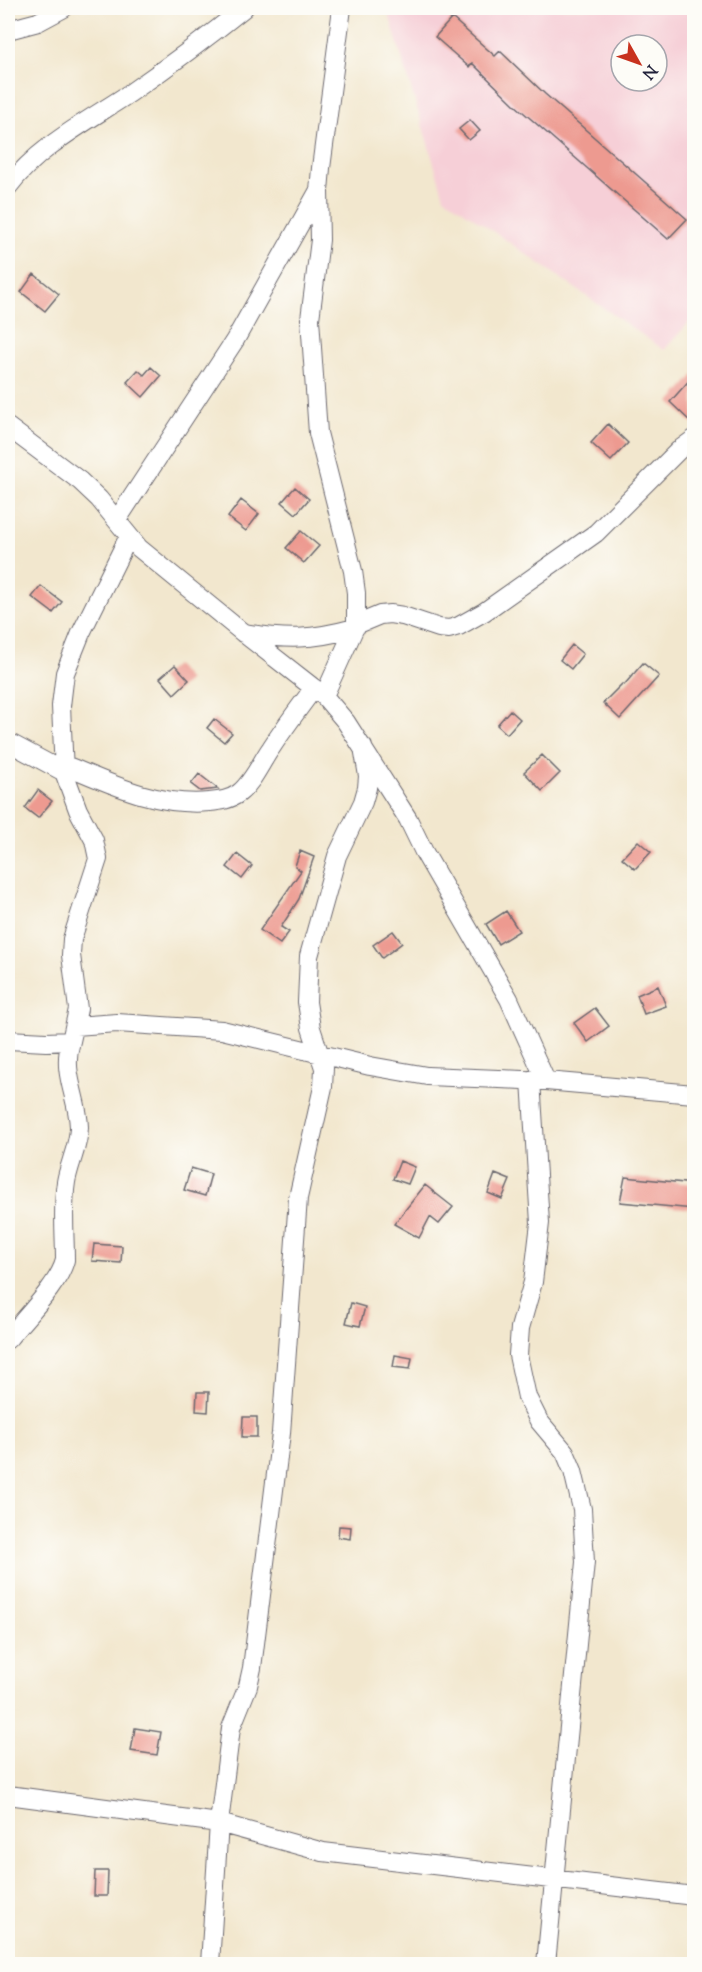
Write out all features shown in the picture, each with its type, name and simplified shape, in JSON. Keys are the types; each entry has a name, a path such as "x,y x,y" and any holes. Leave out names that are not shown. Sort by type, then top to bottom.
{"street":[{"path":"8,30 38,22 64,8"},
{"path":"8,187 20,171 74,129 131,92 244,8"},
{"path":"8,742 64,768 124,790 172,802 200,803 226,800 239,793 246,785 279,735 319,692 355,626 356,593 353,571 318,433 310,319 320,240 319,191 342,8"},
{"path":"117,520 235,340 319,191"},
{"path":"9,431 80,481 99,499 139,548 319,692 346,722 408,819 424,852 509,999 539,1080 540,1223 533,1282 520,1328 518,1355 527,1397 539,1421 565,1452 573,1471 582,1509 585,1562 546,1965"},
{"path":"242,632 277,638 312,638 355,626 380,615 390,614 439,628 449,629 459,626 484,612 596,533 679,450 694,439"},
{"path":"8,1339 63,1270 65,1260 64,1197 79,1130 78,1113 67,1068 67,1054 78,1009 71,955 72,939 98,859 94,840 78,810 64,768 61,706 65,673 81,633 129,536"},
{"path":"210,1965 219,1823 231,1728 248,1686 252,1668 281,1433 298,1198 323,1087 324,1068 311,1028 307,1002 309,956 337,856 368,788 363,747"},
{"path":"8,1040 46,1042 117,1023 222,1030 370,1066 427,1076 539,1080 694,1094"},
{"path":"8,1795 219,1823 323,1852 694,1896"}],"shaded area":[{"path":"387,8 694,8 694,317 664,350 444,197"}],"building":[{"path":"452,18 495,56 500,51 545,94 687,219 668,239 515,105 472,63 469,67 435,37"},
{"path":"470,120 480,131 469,140 459,129"},
{"path":"34,274 59,294 45,311 21,292"},
{"path":"151,367 161,376 143,397 127,382 138,370 144,375"},
{"path":"694,375 694,425 670,402"},
{"path":"608,424 628,443 611,461 591,443"},
{"path":"295,487 309,499 296,514 282,502"},
{"path":"241,500 259,514 246,531 228,517"},
{"path":"301,531 319,546 304,563 286,548"},
{"path":"41,586 62,602 53,613 32,597"},
{"path":"572,645 583,654 571,669 560,660"},
{"path":"643,663 659,676 620,719 603,703 622,684 624,685"},
{"path":"175,665 189,680 174,694 160,678"},
{"path":"510,710 520,719 507,734 497,725"},
{"path":"214,719 232,733 224,742 207,728"},
{"path":"542,755 560,773 542,791 524,772"},
{"path":"199,774 218,789 200,791 191,784"},
{"path":"38,790 52,801 38,818 25,808"},
{"path":"638,841 651,852 635,869 622,858"},
{"path":"300,851 314,857 299,899 281,927 289,932 280,944 260,930 301,871 295,866"},
{"path":"237,854 252,866 242,879 227,867"},
{"path":"506,911 519,931 498,944 486,924"},
{"path":"393,931 402,943 382,958 373,945"},
{"path":"658,986 666,1006 644,1014 637,995"},
{"path":"595,1008 609,1026 588,1042 574,1023"},
{"path":"400,1161 415,1167 408,1184 393,1179"},
{"path":"191,1168 211,1174 205,1196 184,1190"},
{"path":"495,1174 510,1180 502,1199 488,1193"},
{"path":"625,1177 694,1184 694,1209 620,1202"},
{"path":"425,1185 453,1207 439,1224 430,1217 419,1238 394,1224"},
{"path":"94,1244 122,1246 121,1263 92,1261"},
{"path":"351,1303 365,1307 360,1326 346,1323"},
{"path":"395,1355 412,1358 410,1369 393,1367"},
{"path":"197,1392 209,1392 208,1412 196,1411"},
{"path":"243,1417 257,1417 257,1437 242,1437"},
{"path":"339,1526 351,1527 350,1539 338,1537"},
{"path":"135,1728 161,1732 157,1755 131,1751"},
{"path":"95,1871 108,1871 107,1896 94,1896"}]}
